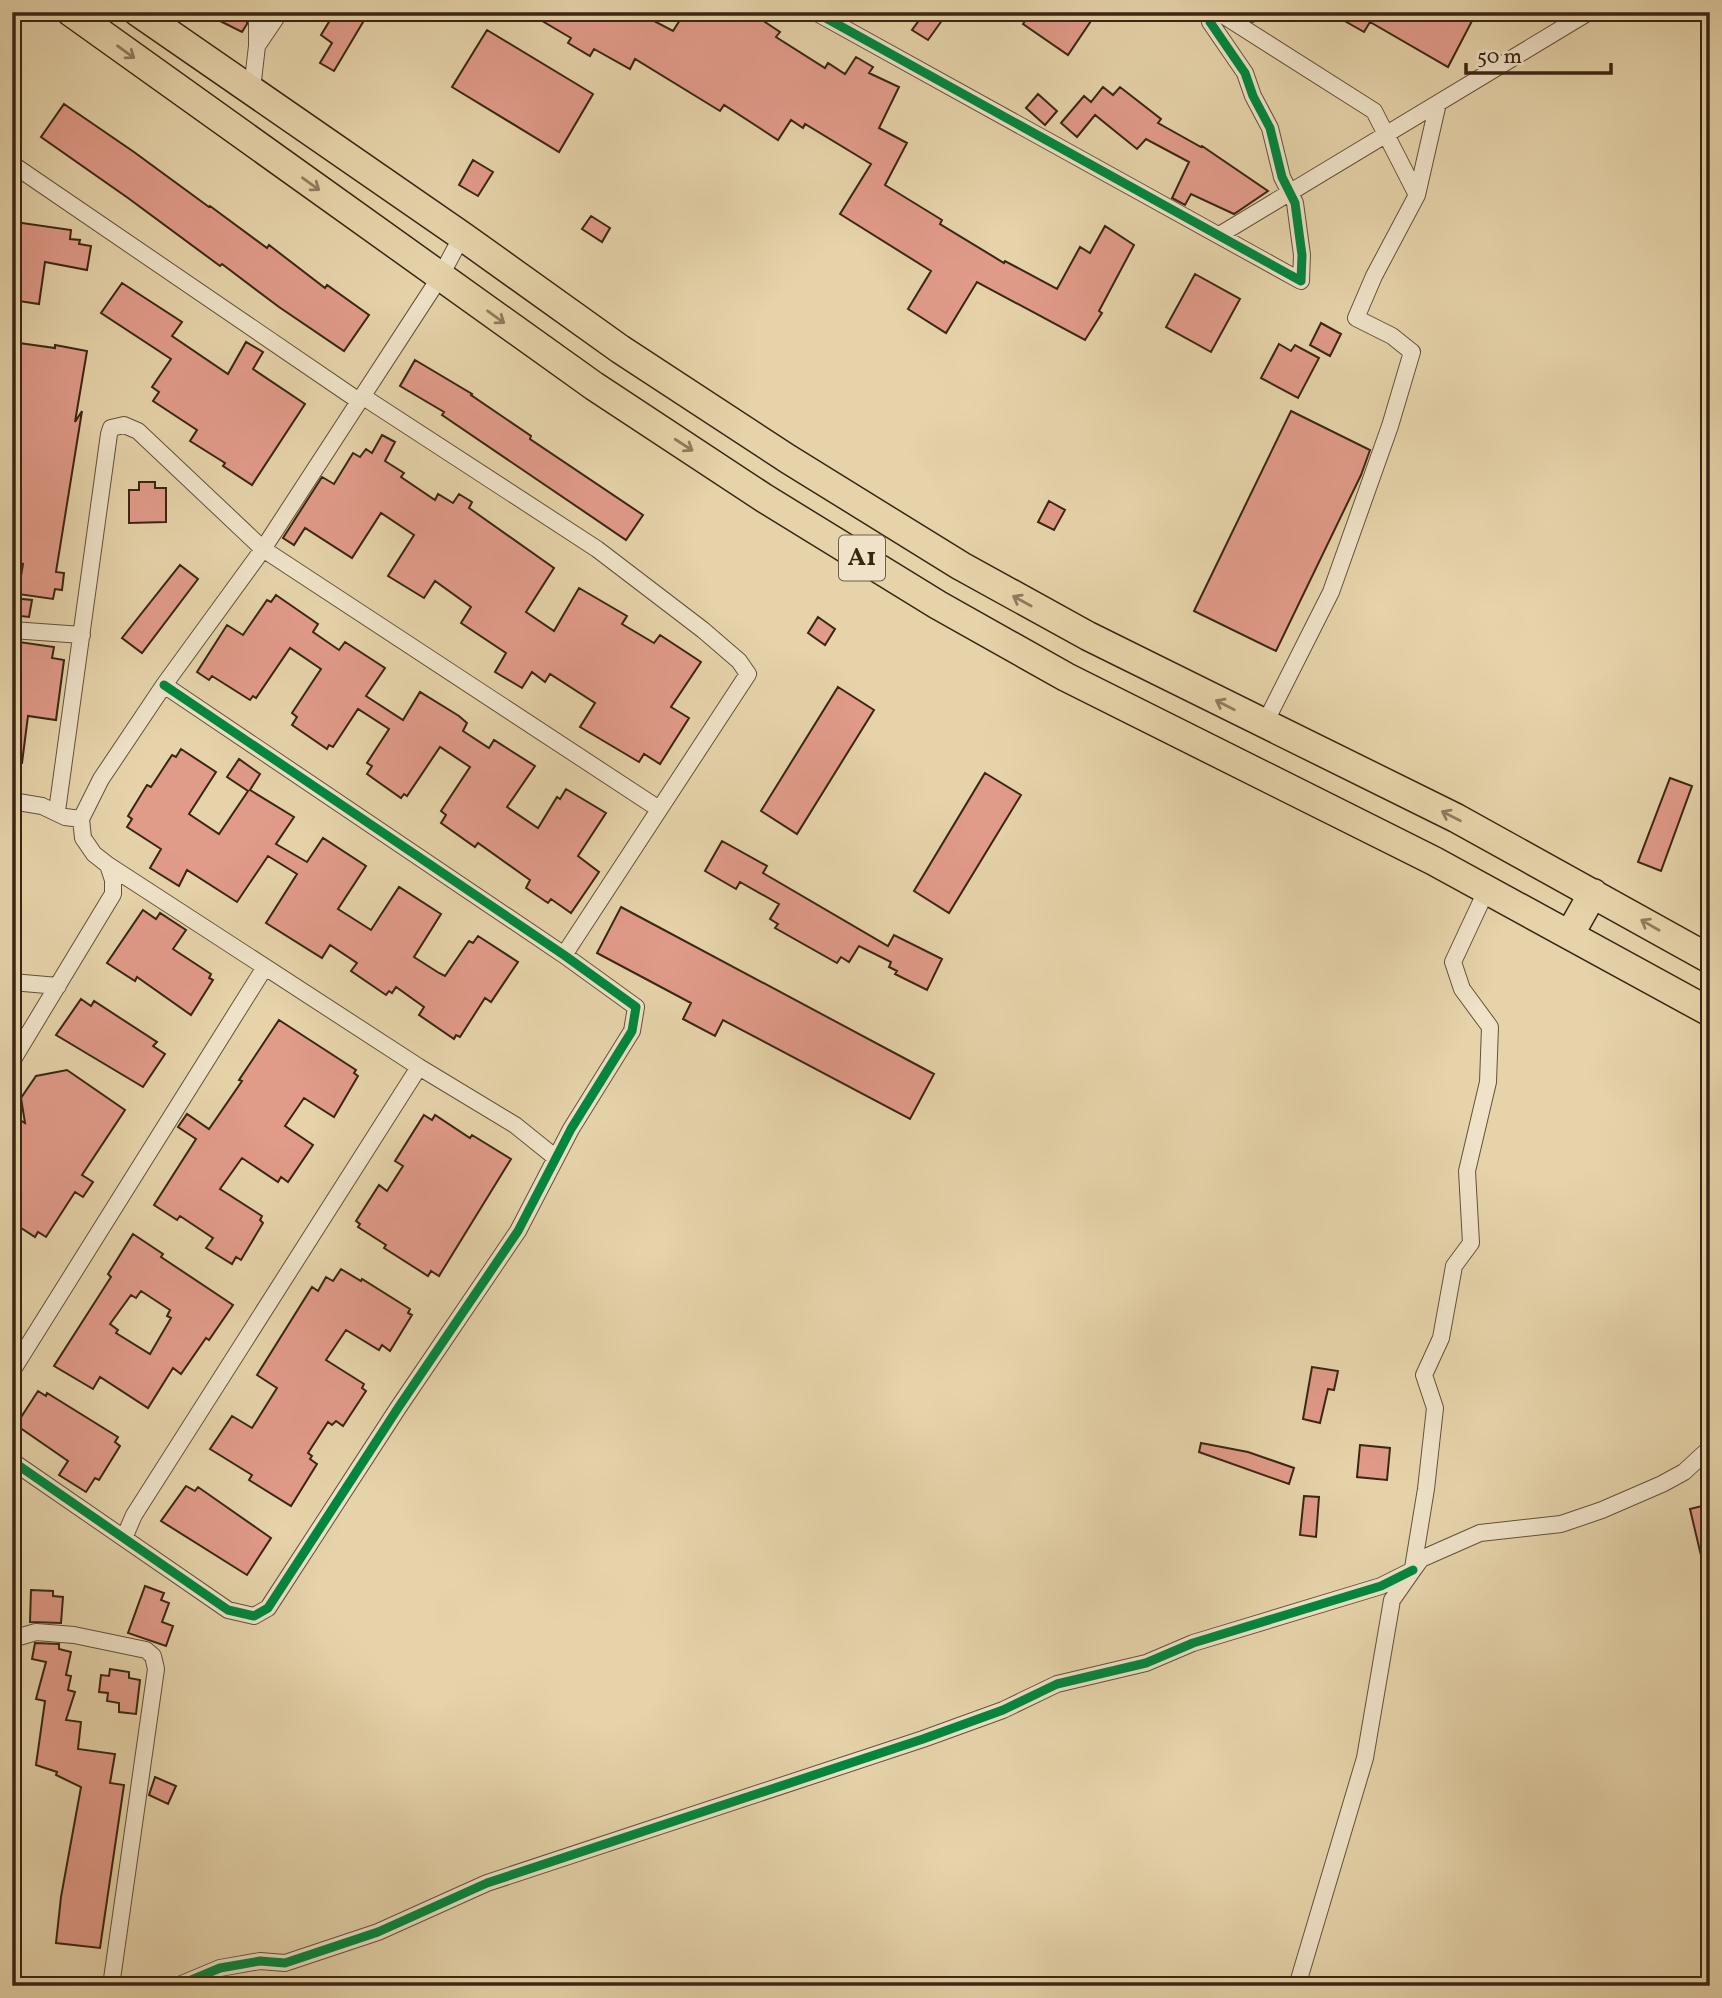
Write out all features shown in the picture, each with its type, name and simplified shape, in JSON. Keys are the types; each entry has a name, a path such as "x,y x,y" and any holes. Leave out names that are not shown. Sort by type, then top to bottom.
{"highway":[{"name":"A1","path":"71,12 639,416 764,498 970,624 1078,683 1487,890 1710,1012"},
{"name":"A1","path":"138,12 653,371 788,459 961,566 1065,624 1456,818 1710,959"},
{"path":"1570,934 1593,892"}],"street":[{"path":"252,89 257,46 257,12"},
{"path":"257,46 280,12"},
{"path":"815,12 1221,234 1301,281 1302,255 1295,202 1282,177 1270,128 1253,96 1245,73 1210,22 1209,12"},
{"path":"1218,12 1374,111 1418,195"},
{"path":"1243,12 1254,12"},
{"path":"1221,234 1589,12"},
{"path":"1264,725 1331,592 1390,426 1412,352 1392,336 1356,318 1374,276 1418,195 1438,103"},
{"path":"12,164 361,398 597,549 703,629 744,666 748,674 746,679 564,955"},
{"path":"462,236 440,276 263,549 164,685 101,779 81,819 83,838 94,854 108,865 419,1067 514,1125 556,1158"},
{"path":"57,811 109,434 111,428 117,425 132,426 138,431 263,549 659,809"},
{"path":"12,631 82,635"},
{"path":"12,1461 228,1610 254,1616 268,1608 398,1408 518,1231 571,1129 632,1031 635,1018 636,1007 564,955 164,685"},
{"path":"12,802 42,806 65,817 81,819"},
{"path":"12,1061 113,894 113,880 108,865"},
{"path":"1413,1570 1426,1489 1434,1408 1423,1375 1441,1338 1454,1266 1471,1243 1467,1171 1488,1082 1490,1027 1462,989 1453,962 1487,890"},
{"path":"12,1371 265,968"},
{"path":"12,982 58,986"},
{"path":"124,1538 134,1515 419,1067"},
{"path":"1297,1986 1364,1758 1392,1600 1421,1559 1480,1533 1561,1524 1601,1510 1684,1472 1710,1448"},
{"path":"177,1986 220,1968 260,1961 285,1963 366,1936 487,1883 923,1739 1003,1710 1057,1684 1146,1663 1193,1643 1381,1586 1413,1570"},
{"path":"12,1639 36,1632 74,1635 146,1650 153,1656 156,1669 111,1986"}],"building":[{"path":"202,12 238,12 247,17 247,24 242,32"},
{"path":"335,12 369,12 334,71 320,63 332,43 321,35"},
{"path":"527,12 596,12 605,18 608,12 637,12 673,31 685,12 771,12 765,22 780,32 776,37 825,68 828,63 845,74 856,57 873,67 869,73 899,87 879,128 907,143 885,185 942,220 940,224 1004,263 1005,261 1057,289 1080,247 1090,253 1105,226 1134,245 1099,311 1102,313 1085,340 977,282 946,333 908,309 931,271 840,214 871,164 805,124 803,128 791,120 778,140 724,105 720,111 635,59 630,69 594,49 590,56 568,43 571,38"},
{"path":"925,12 948,12 928,40 912,30"},
{"path":"1031,12 1097,12 1068,55 1023,24"},
{"path":"1329,12 1456,12 1472,21 1448,67 1370,22 1364,32"},
{"path":"487,30 593,94 559,152 452,87"},
{"path":"1103,87 1113,95 1120,87 1161,119 1158,123 1202,146 1268,191 1234,214 1191,194 1185,205 1172,198 1189,162 1146,139 1137,149 1095,115 1077,137 1061,123 1084,96 1091,102"},
{"path":"1038,94 1057,111 1045,125 1026,108"},
{"path":"64,104 267,248 269,245 325,288 327,285 369,315 344,351 222,264 220,266 41,137"},
{"path":"473,160 493,172 478,196 459,185"},
{"path":"591,216 610,228 602,242 582,229"},
{"path":"15,222 71,230 70,239 80,240 79,244 91,246 87,270 45,262 39,304 12,300 12,237"},
{"path":"1195,274 1240,299 1211,352 1166,327"},
{"path":"122,283 182,322 172,336 228,374 246,342 263,352 253,369 305,404 252,485 223,466 225,463 190,441 197,430 153,401 159,392 152,387 171,359 101,313"},
{"path":"1321,323 1341,334 1330,356 1310,345"},
{"path":"12,342 55,348 55,345 87,351 75,422 82,411 56,572 64,573 62,590 55,589 53,599 18,594 23,564 12,563"},
{"path":"1279,344 1291,351 1295,345 1319,358 1298,398 1261,378"},
{"path":"415,360 472,394 531,436 530,439 643,515 626,540 442,415 444,412 400,386"},
{"path":"1291,411 1370,450 1361,475 1276,651 1194,611"},
{"path":"382,435 395,442 385,461 404,473 401,477 435,500 438,494 453,503 459,494 472,502 469,508 554,568 526,612 554,631 579,588 627,616 622,624 654,643 660,635 701,662 671,707 689,718 660,764 644,754 639,762 580,727 595,703 550,674 545,682 532,672 522,688 495,672 506,653 461,623 471,607 435,581 424,598 388,576 414,535 381,513 352,558 305,528 294,545 283,538 322,477 334,484 353,453 360,457 366,449 372,453"},
{"path":"139,482 155,482 155,488 166,488 166,522 129,523 129,490 139,490"},
{"path":"1049,501 1065,510 1054,530 1038,522"},
{"path":"180,565 198,579 142,653 122,638"},
{"path":"276,595 318,624 313,632 339,650 345,642 385,668 366,696 403,720 420,692 459,716 467,723 463,731 489,748 494,740 535,766 507,807 538,828 557,797 560,799 566,789 606,813 578,856 599,872 571,913 551,899 548,903 526,888 530,880 478,843 475,847 441,823 446,815 441,811 470,767 440,747 407,796 404,794 401,798 367,774 372,766 367,763 389,729 358,709 333,747 329,745 327,749 292,725 297,717 292,713 321,669 290,648 256,698 253,696 250,700 212,676 209,680 197,672 227,625 243,635 267,600 271,602"},
{"path":"12,598 32,600 29,617 12,615"},
{"path":"818,617 835,629 825,645 808,633"},
{"path":"12,641 54,647 52,658 64,660 56,720 28,716 22,763 12,763"},
{"path":"838,687 874,710 797,834 761,811"},
{"path":"181,749 216,772 189,814 219,834 248,791 227,777 239,759 260,774 250,790 294,817 276,844 307,862 323,838 366,866 338,909 371,930 399,887 441,914 414,957 439,973 445,976 469,941 473,943 478,936 518,962 491,1002 485,998 460,1037 456,1035 454,1039 419,1015 424,1007 396,987 392,993 389,991 386,995 351,971 357,963 330,945 322,958 266,923 297,874 268,856 237,902 187,870 179,886 150,868 161,849 127,827 132,819 128,816 147,785 151,787 172,755 176,757"},
{"path":"985,773 1021,795 949,913 914,891"},
{"path":"1670,778 1692,786 1661,871 1638,862"},
{"path":"722,841 767,866 763,873 888,946 894,935 942,959 927,990 895,974 897,971 889,967 891,962 859,946 849,962 841,957 837,963 775,928 778,924 770,919 779,904 740,882 736,889 705,871"},
{"path":"621,907 934,1074 910,1119 723,1020 715,1036 683,1019 691,1003 597,953"},
{"path":"143,910 156,919 160,913 186,930 173,949 211,974 209,978 213,980 191,1015 137,977 135,981 107,963"},
{"path":"81,999 91,1006 94,1001 157,1042 153,1046 165,1054 143,1087 56,1035"},
{"path":"279,1020 356,1070 354,1073 358,1076 334,1117 304,1098 285,1126 313,1145 288,1182 281,1177 278,1182 242,1158 220,1189 262,1216 260,1220 263,1223 241,1260 236,1257 232,1264 206,1248 213,1238 180,1216 177,1220 154,1205 196,1139 178,1127 187,1114 209,1129"},
{"path":"67,1070 125,1110 82,1175 93,1182 83,1197 75,1192 46,1237 38,1232 35,1237 12,1222 12,1115 25,1123 21,1098 36,1076"},
{"path":"424,1115 432,1120 435,1115 470,1138 472,1135 511,1159 439,1276 431,1271 428,1276 384,1248 386,1245 358,1227 360,1224 356,1221 379,1185 387,1191 403,1166 395,1161"},
{"path":"133,1234 163,1254 161,1257 233,1305 181,1374 173,1368 148,1408 100,1377 93,1389 54,1366 111,1277 108,1274","holes":["141,1291 170,1310 167,1316 171,1318 150,1354 116,1333 118,1330 110,1324 131,1295 136,1298"]},
{"path":"341,1269 410,1309 408,1313 412,1315 390,1351 382,1345 379,1350 346,1330 326,1360 364,1384 362,1388 366,1391 343,1426 336,1421 332,1425 328,1422 308,1453 312,1456 310,1459 317,1464 291,1506 249,1480 252,1475 210,1449 232,1416 252,1428 277,1388 257,1375 312,1287 318,1291 326,1277 333,1281"},
{"path":"1312,1367 1338,1371 1334,1390 1328,1389 1320,1423 1303,1419"},
{"path":"38,1391 46,1396 47,1393 118,1437 115,1442 120,1446 99,1480 95,1478 86,1492 59,1475 68,1461 16,1425"},
{"path":"1201,1443 1248,1452 1294,1468 1289,1484 1199,1452"},
{"path":"1360,1445 1390,1448 1387,1480 1357,1477"},
{"path":"186,1486 195,1491 198,1487 271,1538 247,1575 161,1521"},
{"path":"1304,1496 1319,1497 1316,1537 1300,1535"},
{"path":"1710,1504 1710,1564 1703,1564 1690,1509"},
{"path":"145,1586 164,1593 161,1600 169,1603 162,1622 173,1626 166,1646 128,1633"},
{"path":"31,1590 53,1591 53,1596 63,1597 61,1623 30,1622"},
{"path":"35,1643 59,1644 59,1649 71,1652 66,1675 71,1676 68,1690 75,1692 66,1720 81,1722 78,1749 115,1754 110,1783 124,1785 100,1948 56,1943 61,1897 81,1787 56,1775 57,1772 36,1765 45,1701 36,1699 46,1662 32,1659"},
{"path":"110,1669 129,1672 129,1678 140,1680 136,1714 119,1712 119,1703 107,1701 108,1693 99,1692 101,1675 109,1676"},
{"path":"155,1777 176,1786 168,1804 149,1795"}],"cycle path":[{"path":"815,12 1301,281 1302,255 1295,203 1282,177 1270,128 1253,96 1245,73 1210,22 1209,12"},
{"path":"12,1461 228,1610 254,1616 268,1608 398,1408 518,1231 571,1129 632,1031 636,1007 564,955 164,685"},
{"path":"177,1986 220,1968 260,1961 285,1963 378,1932 487,1883 923,1739 1003,1710 1057,1684 1146,1663 1193,1643 1381,1586 1413,1570"}]}
